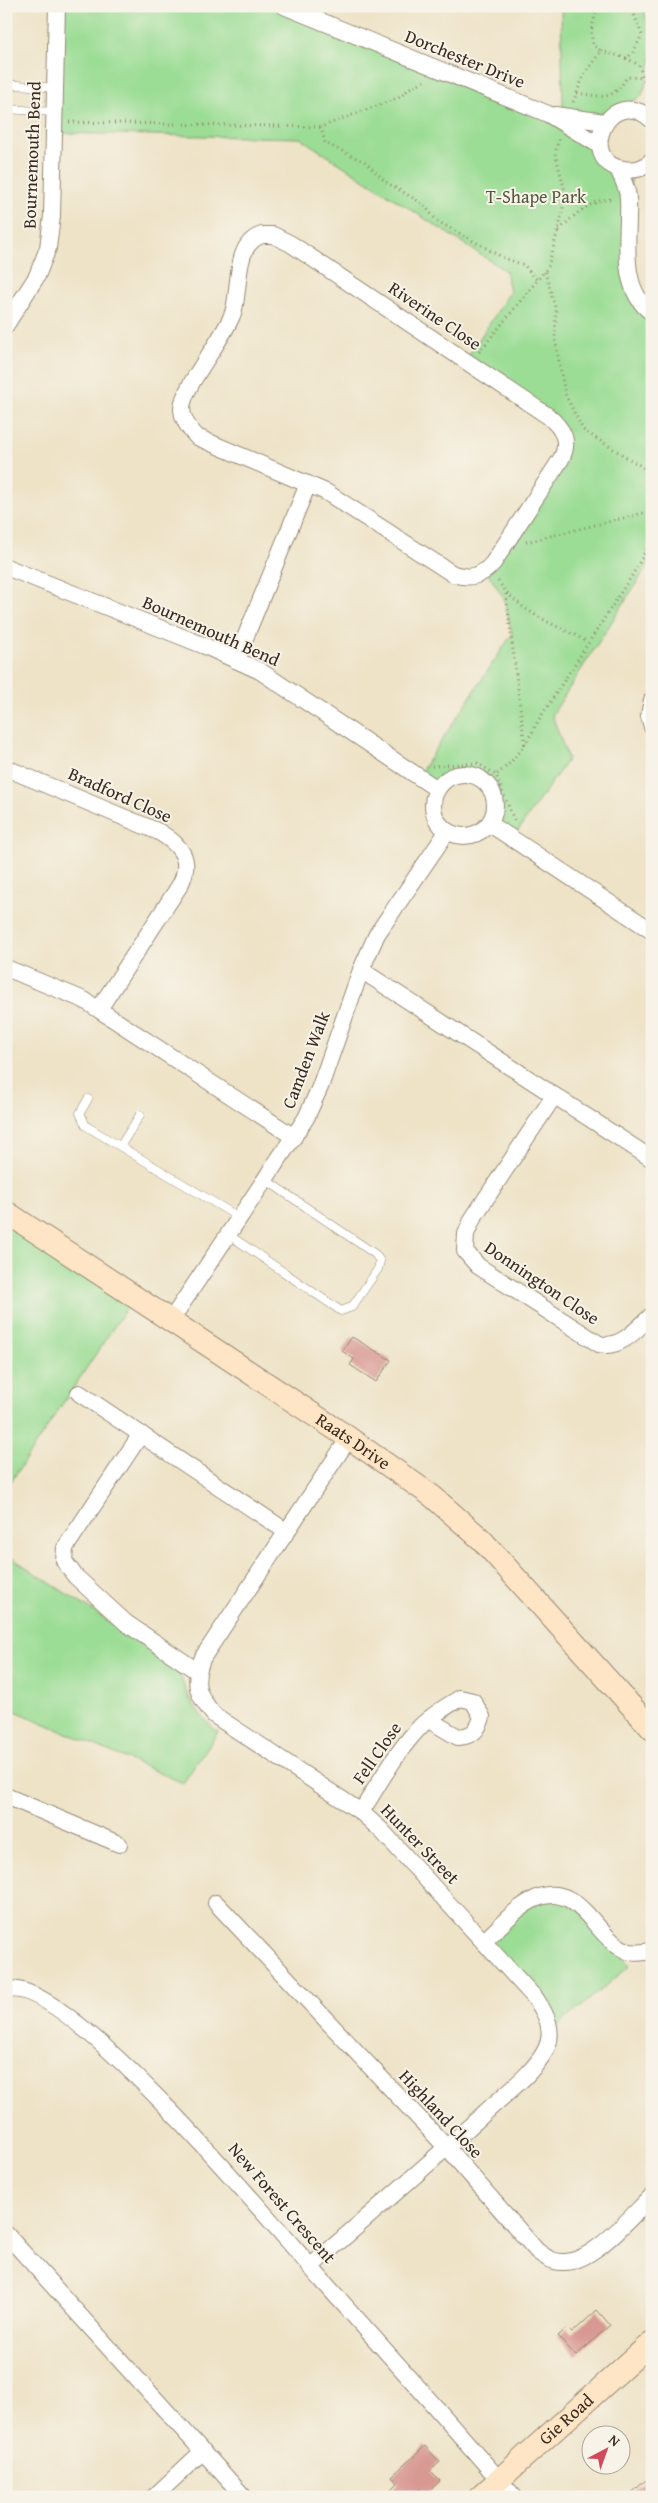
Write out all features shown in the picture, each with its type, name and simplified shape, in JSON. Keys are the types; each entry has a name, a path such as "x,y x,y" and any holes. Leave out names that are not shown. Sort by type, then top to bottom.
{"street":[{"name":"Bournemouth Bend","path":"6,325 37,276 48,248 57,6"},
{"name":"Dorchester Drive","path":"284,6 548,114 566,120 605,122"},
{"path":"652,120 644,114 625,110 616,113 605,122 599,135 599,145 605,158 618,169 628,198 627,255 630,276 638,295 652,313"},
{"name":"Dorchester Drive","path":"566,120 599,145"},
{"path":"618,169 633,170 647,164"},
{"path":"628,198 647,164"},
{"name":"Riverine Close","path":"262,235 280,238 548,416 563,432 566,442 565,451 561,459 489,567 476,576 465,578 453,574 345,503 308,484 197,437 190,430 184,419 182,406 188,390 224,332 233,312 239,284 241,259 246,246 254,238 262,235"},
{"path":"236,660 308,484"},
{"name":"Bournemouth Bend","path":"6,567 260,671 437,789"},
{"path":"652,700 649,716 652,727"},
{"name":"Bradford Close","path":"6,768 159,832 178,846 183,854 186,863 186,875 99,1009"},
{"path":"467,774 479,778 492,792 495,802 495,810 490,824 475,835 460,836 447,832 438,823 434,814 434,797 437,789 452,776 467,774"},
{"path":"490,824 652,931"},
{"name":"Camden Walk","path":"172,1320 306,1118 320,1087 361,970 376,934 447,832"},
{"path":"6,968 84,1000 294,1137"},
{"path":"361,970 652,1159"},
{"name":"Donnington Close","path":"554,1096 473,1218 466,1234 465,1250 470,1259 478,1266 594,1342 603,1345 622,1340 652,1315"},
{"name":"Raats Drive","path":"6,1212 172,1320 349,1438 432,1496 481,1539 652,1729"},
{"path":"79,1393 288,1532"},
{"path":"141,1434 65,1548 64,1561 75,1576 126,1623 197,1671 203,1657 349,1438"},
{"name":"Hunter Street","path":"197,1671 200,1699 214,1715 361,1812 381,1830 536,1999 548,2021 550,2036 542,2056 524,2076 447,2148 310,2267"},
{"name":"Fell Close","path":"361,1812 404,1746 420,1727 429,1720"},
{"path":"6,1796 119,1844"},
{"path":"484,1941 518,1909 535,1899 548,1895 572,1900 615,1944 626,1951 636,1953 652,1951"},
{"name":"Highland Close","path":"216,1902 447,2148 537,2251 549,2260 563,2262 588,2254 652,2196"},
{"name":"New Forest Crescent","path":"6,1990 19,1989 26,1991 94,2037 206,2147 514,2497"},
{"path":"6,2234 244,2497"},
{"name":"Gie Road","path":"480,2497 652,2342"},
{"path":"154,2497 203,2451"}],"lane":[{"path":"6,84 55,88"},
{"path":"6,109 54,117"},
{"path":"88,1099 80,1113 83,1123 240,1218"},
{"path":"121,1145 140,1115"},
{"path":"229,1235 341,1311 352,1306 378,1269 380,1261 375,1254 266,1180"}],"path":[{"path":"598,6 591,30 593,45 602,52 626,58 639,65 643,78 652,89"},
{"path":"626,58 632,54 642,35 631,6"},
{"path":"471,364 548,267 558,231 565,191 555,153 584,75 602,52"},
{"path":"54,117 320,127 400,97 410,88 442,71"},
{"path":"577,93 603,98 612,95 628,77 643,78"},
{"path":"320,127 326,143 364,162 386,182 422,204 437,221 504,258 524,265 537,280"},
{"path":"558,231 581,209 600,200 628,198"},
{"path":"544,271 556,310 555,339 565,394 583,430 652,473"},
{"path":"503,548 652,511"},
{"path":"496,776 510,764 525,746 538,721 652,540"},
{"path":"489,567 506,594 529,612 588,642"},
{"path":"506,594 525,746"},
{"path":"404,766 477,763 496,776 515,821"}],"green space":[{"name":"T-Shape Park","path":"57,6 284,6 548,114 605,158 633,170 628,199 627,255 652,313 652,559 552,715 568,759 512,839 490,824 495,809 495,798 491,788 485,782 476,777 456,777 446,781 437,789 418,776 512,634 504,598 486,571 561,459 563,432 465,361 510,292 506,271 300,138 54,133"},
{"path":"561,6 643,6 650,31 652,52 649,72 641,97 592,122 563,107"},
{"path":"6,1215 133,1298 6,1489"},
{"path":"6,1554 178,1667 192,1703 203,1718 218,1732 183,1783 6,1707"},
{"path":"557,1898 577,1903 630,1966 556,2027 486,1943 532,1903"}],"building":[{"path":"352,1337 391,1360 376,1382 350,1365 354,1359 342,1351"},
{"path":"597,2310 610,2325 576,2356 558,2336 567,2328 572,2333"},
{"path":"425,2446 440,2462 430,2471 440,2481 425,2495 420,2489 411,2497 389,2497 387,2494 398,2483 392,2476"},
{"path":"646,2480 652,2486 652,2497 627,2497"}]}
